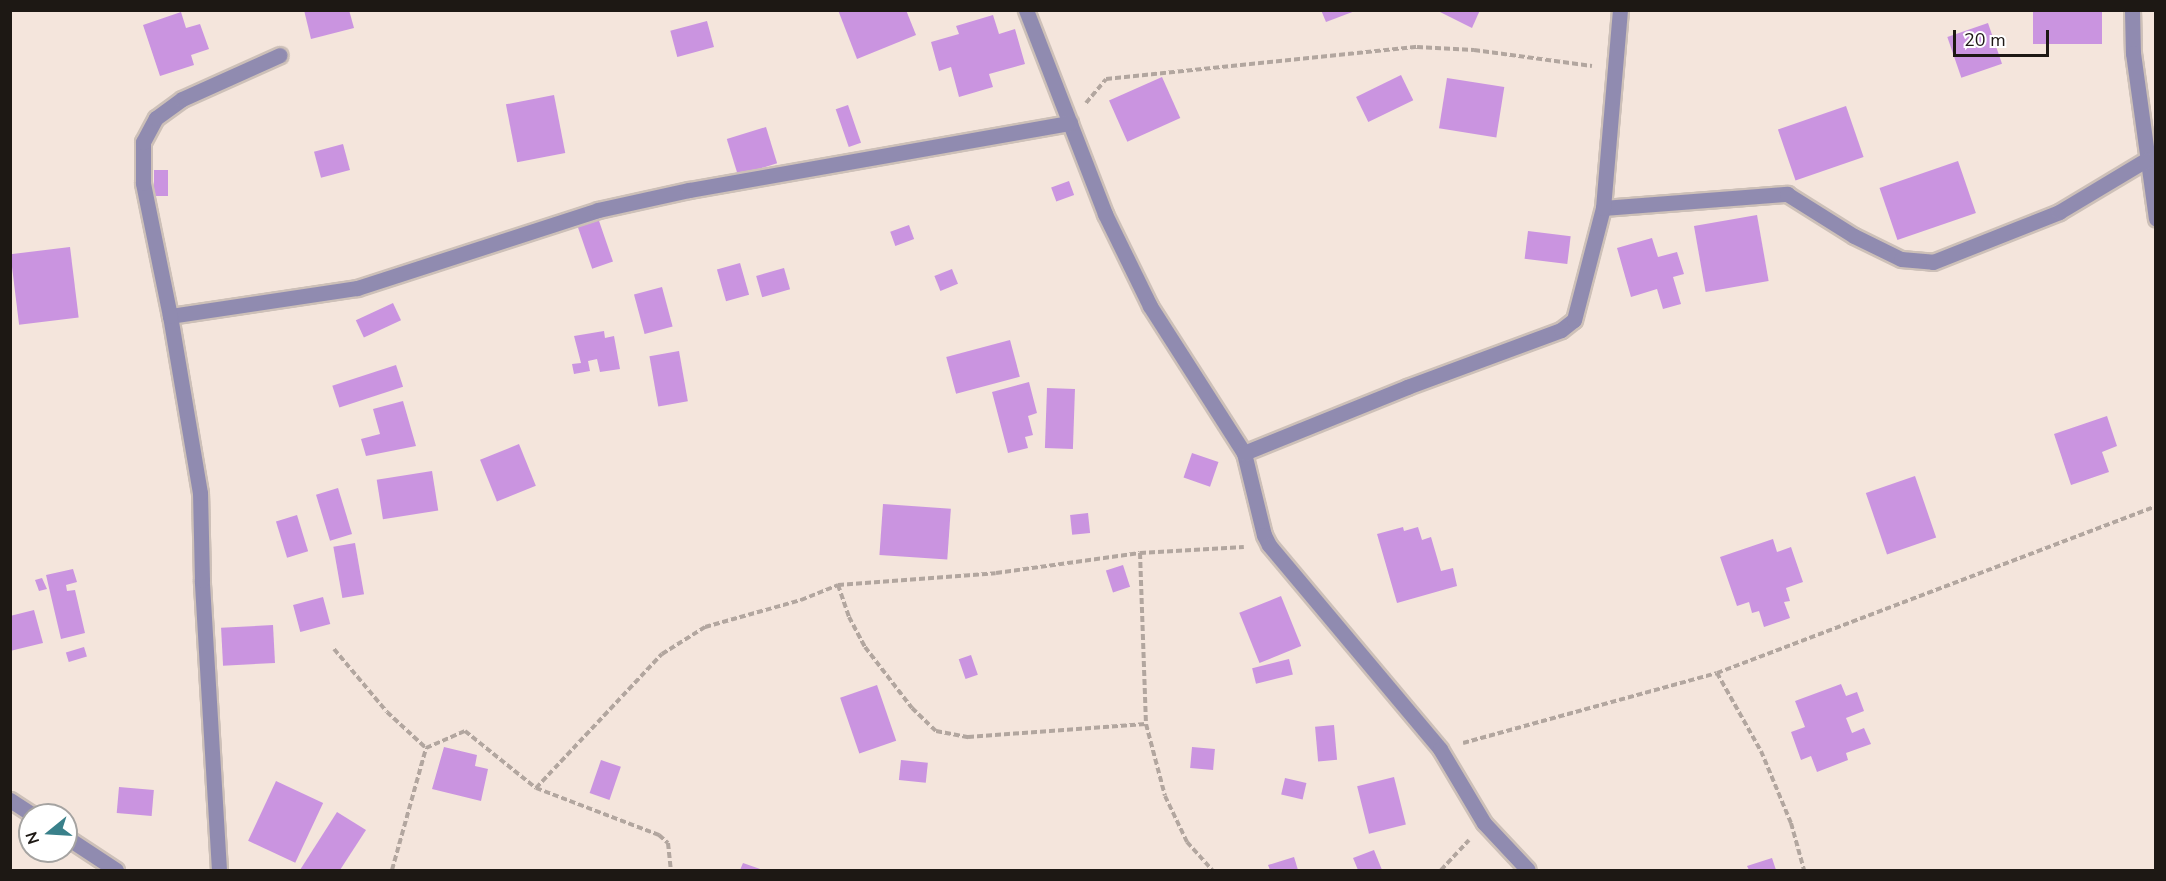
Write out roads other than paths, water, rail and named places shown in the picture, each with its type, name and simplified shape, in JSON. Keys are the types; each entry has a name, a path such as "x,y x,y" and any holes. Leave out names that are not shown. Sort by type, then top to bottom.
{"street":[{"path":"1026,10 1105,214 1150,306 1244,453 1264,535 1269,545 1440,749 1484,823 1528,870"},
{"path":"1244,453 1407,387 1561,330 1574,320 1603,208 1620,10"},
{"path":"2132,10 2133,53 2146,160 2156,218"},
{"path":"219,870 200,493 170,316 143,183 143,142 156,118 182,99 280,55"},
{"path":"170,316 357,288 598,210 666,195 1070,123"},
{"path":"1603,208 1787,194 1854,236 1900,259 1933,262 2059,212 2146,160"},
{"path":"78,845 116,870"}]}
